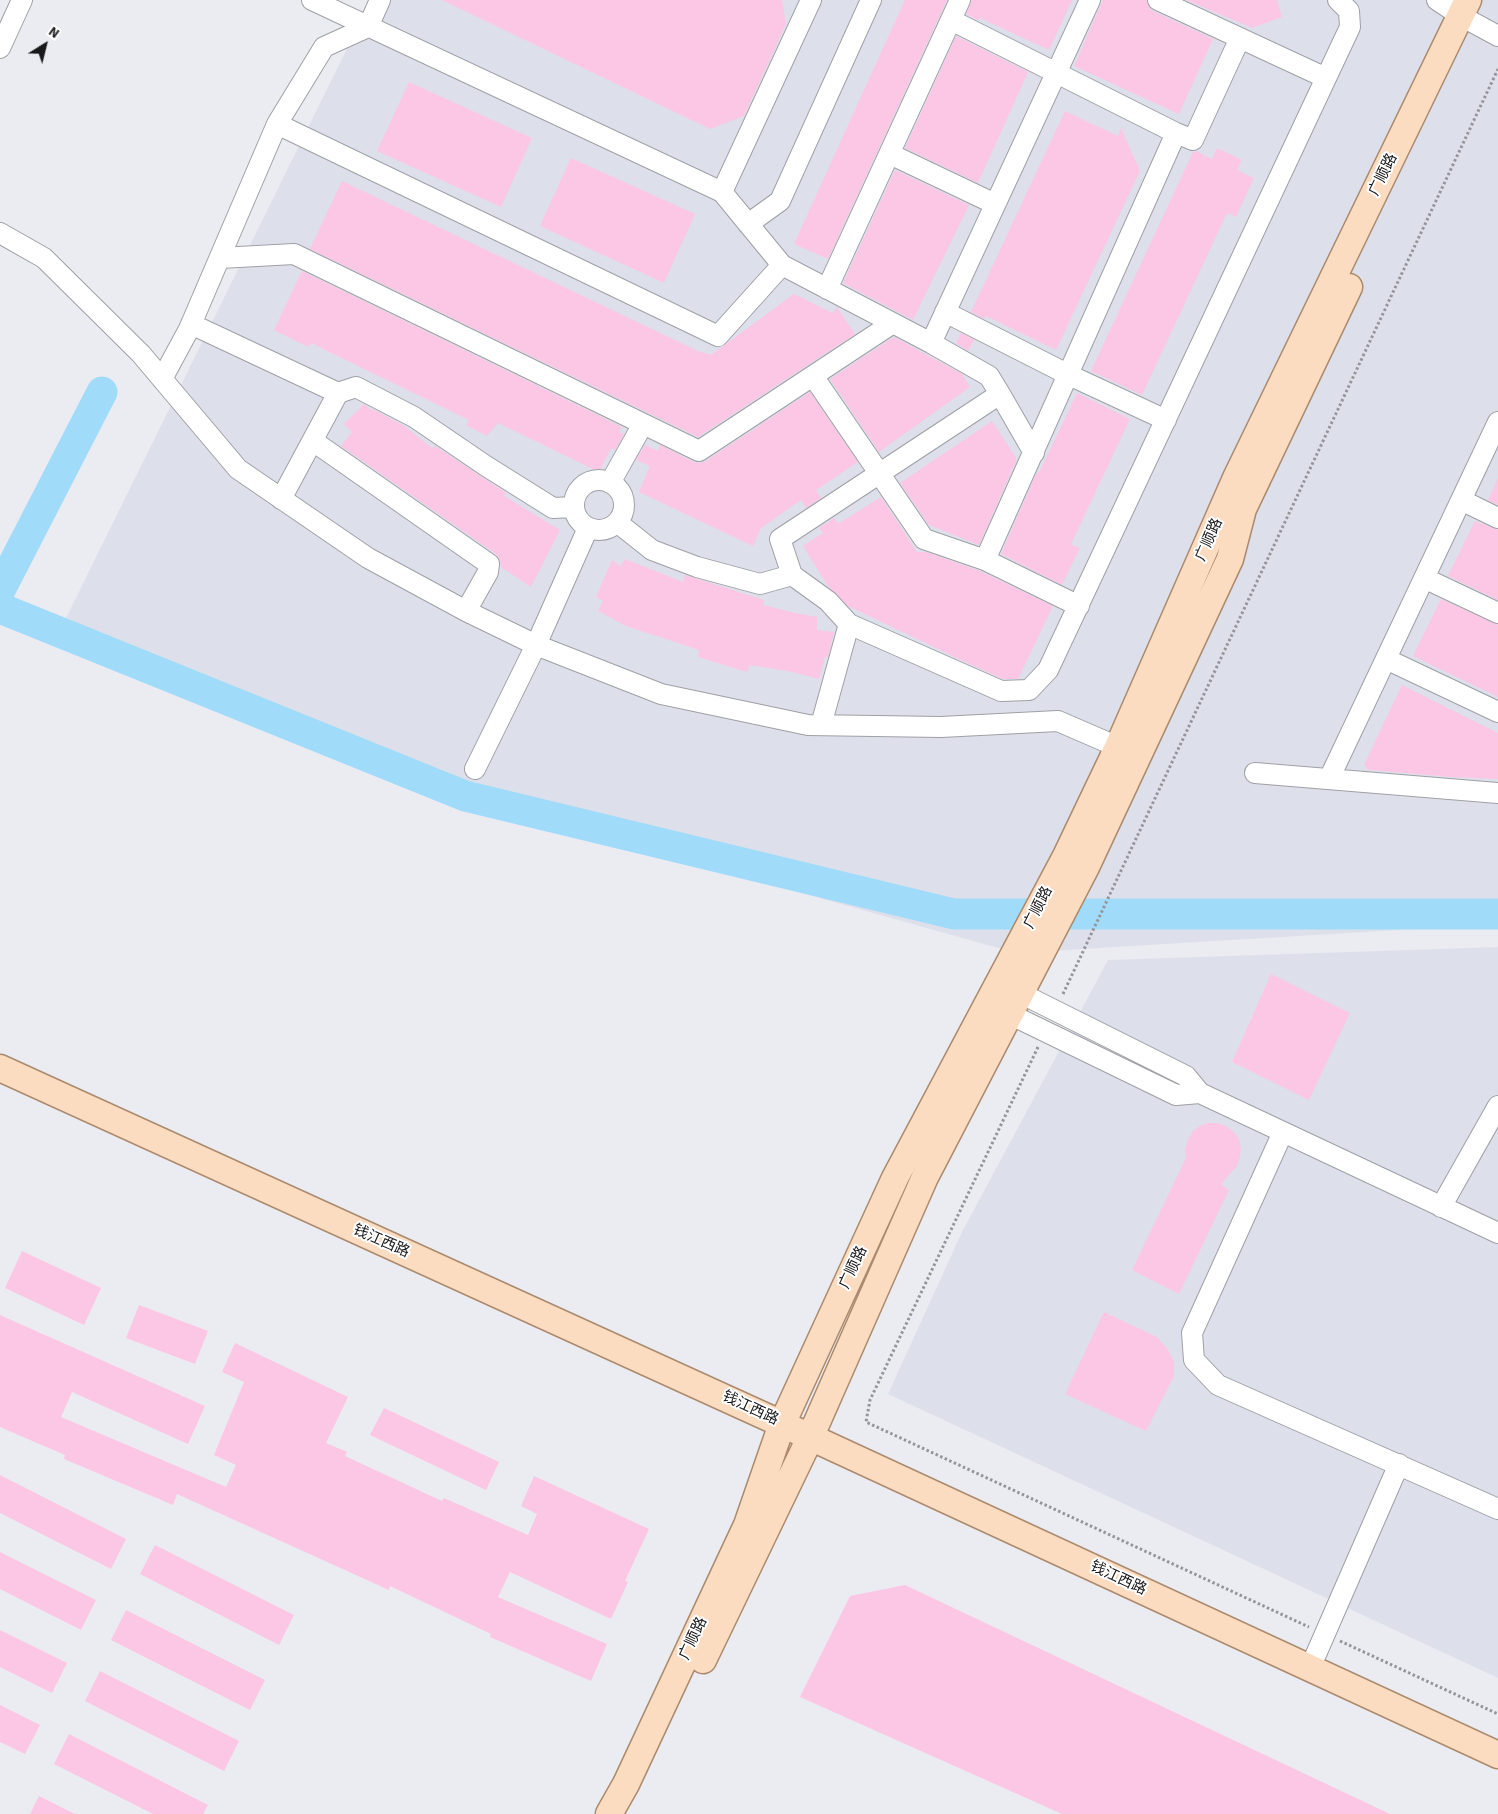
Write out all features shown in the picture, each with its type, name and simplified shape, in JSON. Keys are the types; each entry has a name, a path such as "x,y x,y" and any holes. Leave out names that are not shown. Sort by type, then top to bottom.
{"main road":[{"name":"广顺路","path":"1076,862 1118,747 1236,478 1468,13 1486,0"},
{"name":"广顺路","path":"629,1814 810,1438 1005,999 1230,559 1243,509 1468,13"},
{"name":"广顺路","path":"609,1814 626,1784 747,1525 782,1424 895,1178 1005,999"},
{"name":"钱江西路","path":"0,1068 782,1424 1498,1755"}],"street":[{"path":"0,48 22,0"},
{"path":"312,0 722,192 782,265 931,343 989,376 1034,453"},
{"path":"162,379 191,324 277,124 324,47 368,27 380,0"},
{"path":"722,192 810,0"},
{"path":"748,224 780,201 871,0"},
{"path":"827,289 960,0"},
{"path":"931,343 1090,0"},
{"path":"1158,0 1326,78"},
{"path":"1000,394 780,539 792,575 828,601 849,624 1001,691 1029,690 1048,670 1079,606 1350,27 1350,11 1338,0"},
{"path":"1437,0 1468,13 1498,36"},
{"path":"951,20 1193,140 1240,38"},
{"path":"277,124 718,336 782,265"},
{"path":"985,560 1176,133"},
{"path":"890,154 995,204"},
{"path":"0,233 44,258 141,354 238,469 368,558 466,611 536,645 661,694 808,725 941,727 1058,721 1118,747"},
{"path":"220,258 294,254 699,451 893,323"},
{"path":"945,312 1069,375 1166,420"},
{"path":"191,324 338,393 356,387 414,416 486,466 553,508 574,507"},
{"path":"813,376 924,539 985,560 1079,606"},
{"path":"281,498 338,393"},
{"path":"610,482 643,424"},
{"path":"1329,779 1497,425"},
{"path":"313,441 489,564 488,572 466,611"},
{"path":"602,480 610,482 622,493 624,509 622,517 611,528 604,530 588,528 576,516 575,498 585,485 593,481 602,480"},
{"path":"1461,500 1498,518"},
{"path":"618,523 652,550 697,567 760,584 792,575"},
{"path":"475,769 536,645 588,528"},
{"path":"1424,578 1498,613"},
{"path":"821,725 849,624"},
{"path":"1386,659 1498,712"},
{"path":"1255,773 1498,793"},
{"path":"1005,999 1055,1011 1186,1076 1200,1093 1498,1233"},
{"path":"1005,999 1045,1031 1176,1095 1200,1093"},
{"path":"1441,1207 1498,1106"},
{"path":"1283,1132 1192,1333 1194,1360 1218,1385 1498,1508"},
{"path":"1310,1668 1399,1464"}],"path":[{"path":"1055,1011 1498,69"},
{"path":"1045,1031 870,1400 866,1422 1498,1714"}],"shaded area":[{"path":"371,0 1498,0 1498,924 1016,953 480,803 64,622"},
{"path":"1498,947 1498,1678 888,1394 962,1232 1108,960"}],"building":[{"path":"442,0 782,0 786,24 744,116 710,129"},
{"path":"905,0 947,0 828,259 794,244"},
{"path":"972,0 1072,0 1049,50 980,18 978,20 966,14"},
{"path":"1103,0 1146,0 1148,6 1153,11 1213,39 1179,114 1074,66"},
{"path":"1186,0 1277,0 1282,17 1252,28"},
{"path":"956,36 1028,72 978,183 905,148"},
{"path":"409,82 532,138 501,207 377,151"},
{"path":"1065,111 1118,136 1121,128 1140,171 1056,350 986,316 984,319 971,312"},
{"path":"1217,148 1242,160 1237,170 1254,178 1236,217 1227,213 1142,395 1091,371 1193,152 1196,151 1212,159"},
{"path":"571,158 695,214 664,283 540,226"},
{"path":"895,170 969,205 913,320 843,283"},
{"path":"342,181 698,351 711,355 794,294 833,313 837,307 855,334 698,437 310,249"},
{"path":"302,271 622,427 619,432 624,434 615,450 611,448 599,472 498,423 487,436 466,425 469,420 311,343 308,347 274,330"},
{"path":"961,333 974,340 968,351 956,343"},
{"path":"894,337 962,374 970,387 879,452 830,379"},
{"path":"810,392 858,462 816,490 821,498 806,508 801,500 761,528 753,546 639,492 650,466 636,460 645,445 658,451 660,445 694,462 700,463 706,461"},
{"path":"1077,393 1130,419 1071,544 1080,548 1062,585 1001,554 1037,472 1039,473"},
{"path":"364,404 371,410 403,425 432,448 435,446 506,493 504,496 560,530 531,587 501,567 500,560 496,554 341,446 352,432 344,424"},
{"path":"992,421 1017,459 979,545 929,525 900,483"},
{"path":"1498,478 1498,505 1488,500"},
{"path":"881,497 917,552 926,552 980,571 1053,606 1018,679 1003,679 848,606 828,586 803,546 823,533 819,528 834,518 838,524"},
{"path":"1475,521 1498,530 1498,600 1448,576"},
{"path":"625,559 683,582 685,575 764,600 763,605 817,617 817,630 834,632 828,657 825,657 819,679 788,671 750,665 747,672 698,657 699,650 626,626 598,611 603,601 596,597 612,560 620,566"},
{"path":"1441,599 1498,625 1498,697 1413,656"},
{"path":"1402,685 1498,733 1498,779 1369,770 1364,765"},
{"path":"1271,974 1350,1013 1309,1100 1232,1062"},
{"path":"1208,1123 1226,1126 1234,1132 1239,1139 1240,1157 1237,1166 1221,1184 1229,1190 1179,1294 1132,1270 1186,1158 1185,1149 1192,1132"},
{"path":"22,1251 101,1288 84,1325 5,1288"},
{"path":"139,1305 208,1331 195,1364 126,1338"},
{"path":"1104,1312 1157,1337 1168,1350 1174,1362 1174,1376 1146,1431 1065,1394"},
{"path":"0,1315 205,1406 188,1444 72,1392 61,1417 226,1487 236,1465 214,1455 244,1382 222,1372 235,1343 348,1397 326,1443 347,1452 345,1456 442,1501 444,1498 528,1535 537,1514 521,1506 534,1476 649,1529 625,1581 628,1582 611,1619 510,1572 498,1597 607,1644 591,1681 490,1637 491,1634 390,1586 389,1590 177,1494 173,1505 64,1459 65,1455 0,1427"},
{"path":"384,1408 499,1462 486,1490 370,1435"},
{"path":"0,1475 126,1539 111,1569 0,1513"},
{"path":"155,1545 294,1615 279,1645 140,1574"},
{"path":"0,1552 96,1600 81,1630 0,1589"},
{"path":"905,1585 1390,1814 1062,1814 800,1697 850,1596"},
{"path":"126,1610 265,1680 250,1710 111,1640"},
{"path":"0,1630 67,1663 52,1693 0,1667"},
{"path":"100,1671 239,1741 224,1771 85,1701"},
{"path":"0,1705 40,1725 25,1754 0,1742"},
{"path":"69,1734 208,1805 203,1814 153,1814 54,1764"},
{"path":"39,1796 75,1814 30,1814"}],"waterway":[{"path":"0,590 102,392"},
{"path":"0,608 465,796 954,914 1498,914"}]}
